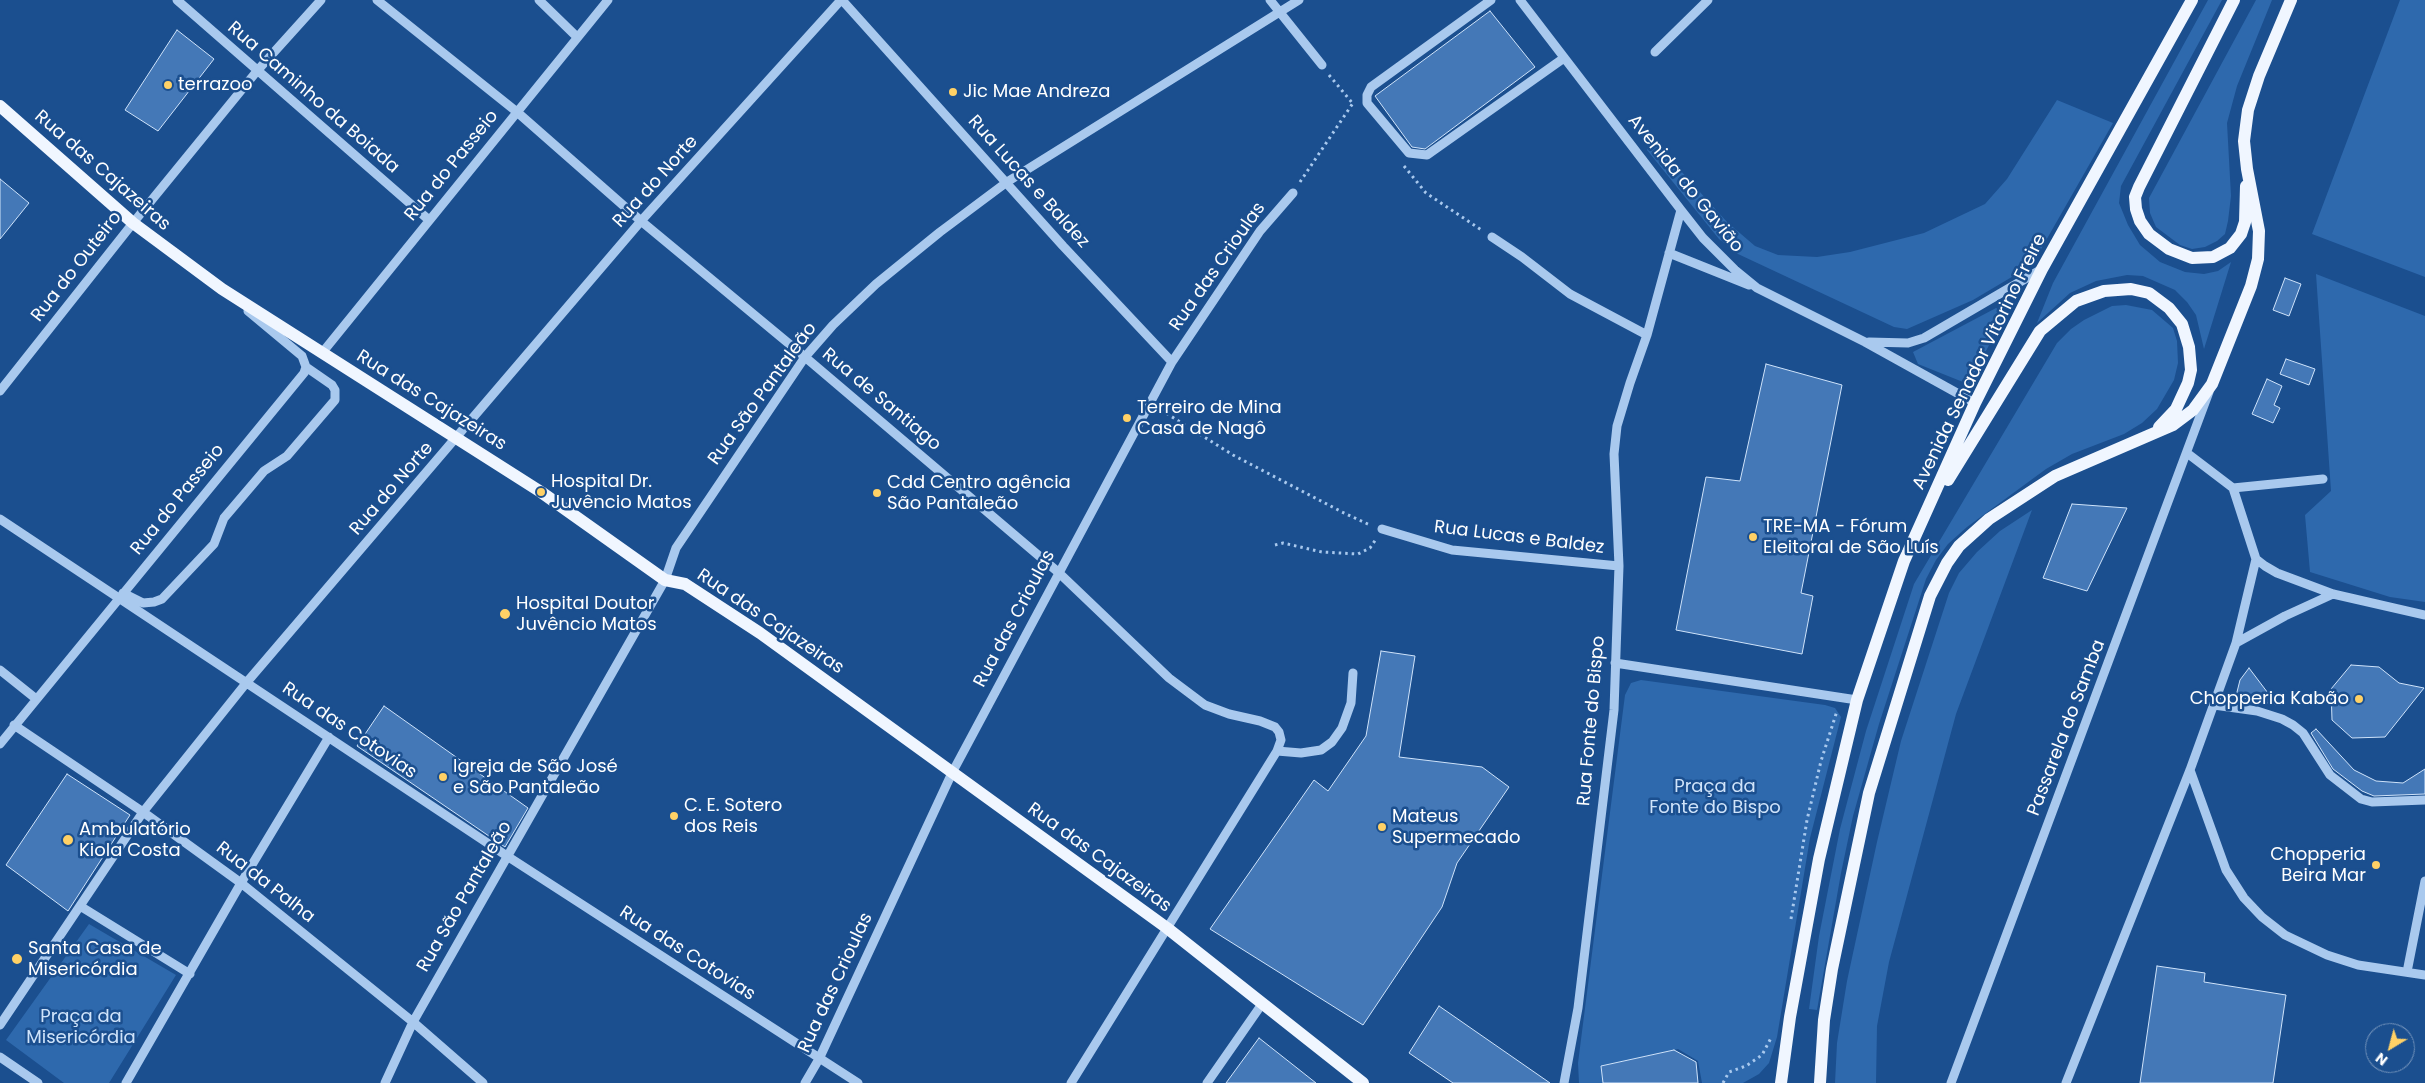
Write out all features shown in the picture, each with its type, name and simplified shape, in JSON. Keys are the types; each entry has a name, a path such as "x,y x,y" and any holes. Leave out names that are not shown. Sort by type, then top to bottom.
{"main road":[{"name":"Avenida Senador Vitorino Freire","path":"1781,1083 1790,1016 1818,859 1857,700 1904,561 1975,403 2042,269 2192,0"},
{"path":"2234,0 2139,187 2135,197 2140,221 2158,242 2181,255 2204,258 2221,254 2235,243 2245,222 2247,169"},
{"path":"1820,1083 1824,1020 1833,960 1869,793 1887,730 1937,580 1959,546 2007,505 2055,476 2132,444 2183,418 2202,401 2212,384 2251,286 2258,259 2259,231 2247,169 2244,141 2248,110 2259,76 2291,0"},
{"name":"Rua das Cajazeiras","path":"0,106 133,223 222,289 541,492 666,580 685,584 752,628 1167,928 1362,1083"},
{"path":"1920,527 2040,331 2076,300 2104,291 2131,289 2156,297 2176,315 2182,324 2189,347 2190,370 2188,383 2176,409 2160,426 2132,444"}],"street":[{"name":"Rua Caminho da Boiada","path":"177,0 429,220"},
{"name":"Rua do Outeiro","path":"0,391 133,223 257,71 321,0"},
{"name":"Rua de Santiago","path":"376,0 516,112 641,221 805,357 1058,572 1169,678 1205,704 1229,714 1260,721 1275,727 1279,732 1281,740 1277,751"},
{"path":"539,0 578,37"},
{"name":"Rua do Passeio","path":"322,353 608,0"},
{"name":"Rua Lucas e Baldez","path":"841,0 1063,246 1172,362"},
{"name":"Rua do Norte","path":"0,1025 143,812 247,682 641,221 841,0"},
{"path":"1270,0 1322,65"},
{"name":"Rua São Pantaleão","path":"386,1083 413,1022 666,580 676,548 805,357 833,325 876,284 940,232 1007,182 1299,0"},
{"path":"1491,0 1371,87 1367,94 1367,103 1410,153 1426,155 1564,58"},
{"name":"Avenida do Gavião","path":"1520,0 1680,210 1720,256 1756,288 1865,342 1975,403"},
{"path":"1655,52 1708,0"},
{"name":"Rua das Crioulas","path":"805,1083 819,1060 952,773 1172,362 1260,231 1293,193"},
{"name":"Rua Fonte do Bispo","path":"1564,1083 1578,1008 1614,710 1618,566 1614,454 1618,426 1647,334 1680,210"},
{"path":"1492,237 1522,257 1570,294 1647,334"},
{"path":"1669,253 1756,288"},
{"name":"Avenida do Gavião","path":"1865,342 1901,343 1924,338 2042,269"},
{"path":"121,595 143,602 162,599 214,544 224,518 264,471 288,456 335,400 336,390 332,385 306,368 302,356 222,289"},
{"name":"Rua do Passeio","path":"0,744 35,698 304,373 306,368"},
{"name":"Passarela do Samba","path":"1951,1083 2212,384"},
{"path":"2066,1083 2214,705 2236,643 2256,559 2233,488 2187,453"},
{"path":"2233,488 2323,479"},
{"name":"Rua das Cotovias","path":"0,518 121,595 329,738 507,856 819,1060 858,1083"},
{"name":"Rua Lucas e Baldez","path":"1382,529 1397,536 1452,550 1618,566"},
{"path":"2256,559 2277,573 2333,594 2425,614"},
{"path":"2236,643 2258,629 2333,594"},
{"path":"1615,663 1857,700"},
{"path":"0,670 35,698"},
{"path":"1071,1083 1277,751 1301,753 1321,750 1332,742 1342,728 1350,703 1353,673"},
{"path":"2214,705 2257,711 2282,719 2293,725 2303,733 2330,775 2361,799 2372,802 2425,800"},
{"name":"Rua da Palha","path":"14,725 143,812 242,883 413,1022 483,1083"},
{"path":"126,1083 329,738"},
{"path":"2190,770 2226,870 2244,898 2262,917 2286,935 2327,955 2358,965 2425,975"},
{"path":"2407,972 2425,881"},
{"path":"80,906 190,974"},
{"path":"1207,1083 1262,1004"},
{"path":"0,1057 38,1083"}],"path":[{"path":"1293,193 1352,103"},
{"path":"1150,403 1233,455 1342,512 1382,529 1370,548 1358,554 1322,552 1283,543 1275,545"},
{"path":"1790,922 1807,820 1821,761 1838,710"},
{"path":"1723,1083 1729,1072 1746,1066 1762,1055 1772,1035"}],"green space":[{"path":"2208,0 2222,0 2121,186 2119,203 2128,225 2140,245 2160,262 2185,272 2204,274 2218,271 2231,262 2204,349 2196,315 2187,302 2175,290 2143,276 2127,275 2096,281 2070,293 2037,323 2053,283"},
{"path":"2256,0 2272,0 2237,86 2227,123 2231,196 2225,234 2217,241 2205,247 2192,249 2180,245 2156,227 2150,213 2149,198"},
{"path":"2400,0 2425,0 2425,277 2312,234"},
{"path":"2057,100 2113,123 2032,265 1973,300 1907,329 1894,327 1738,254 1719,239 1647,150 1652,139 1727,222 1755,246 1778,255 1817,257 1850,252 1924,233 1985,204 2007,179"},
{"path":"2316,274 2425,316 2425,602 2390,597 2310,572 2305,515 2331,491"},
{"path":"2126,305 2152,310 2173,328 2177,341 2178,363 2174,380 2157,409 2142,423 2124,434 2072,454 2046,469 1967,527 1948,544 1936,560 1926,579 1879,724 1853,816 1817,1010 1809,1009 1819,936 1840,829 1866,731 1914,584 2057,343 2071,329 2084,320 2112,306"},
{"path":"1996,308 2006,314 1968,384 1918,364 1913,352"},
{"path":"2032,510 1956,714 1889,962 1877,1026 1876,1083 1835,1083 1837,1043 1847,981 1877,842 1901,741 1949,593 1959,573 1977,552 2000,531"},
{"name":"Praça da Fonte do Bispo","path":"1641,680 1825,705 1835,708 1841,717 1810,838 1777,1037 1769,1063 1759,1074 1743,1083 1702,1083 1698,1061 1678,1049 1601,1066 1603,1083 1579,1083 1578,1063 1625,695 1631,683"},
{"name":"Praça da Misericórdia","path":"89,924 176,975 109,1083 64,1083 6,1040"}],"building":[{"path":"1490,11 1535,67 1425,149 1412,147 1375,96"},
{"name":"terrazoo","path":"177,30 214,59 158,131 125,110"},
{"path":"0,179 29,203 0,239"},
{"path":"2285,278 2301,284 2289,316 2273,310"},
{"path":"2286,359 2315,369 2309,385 2280,374"},
{"name":"TRE-MA - Fórum Eleitoral de São Luís","path":"1766,364 1842,385 1801,593 1813,596 1802,654 1676,630 1706,477 1740,481"},
{"path":"2267,379 2282,386 2274,405 2280,408 2273,423 2252,414"},
{"path":"2072,504 2127,508 2087,591 2043,578"},
{"name":"Mateus Supermecado","path":"1381,651 1415,656 1399,757 1482,767 1509,787 1457,863 1442,907 1363,1025 1210,929 1314,780 1328,791 1366,736"},
{"path":"2351,665 2379,667 2399,683 2424,688 2385,737 2352,738 2332,720 2331,689"},
{"path":"2249,668 2277,705 2236,696 2240,680"},
{"name":"Igreja de São José e São Pantaleão","path":"384,706 528,808 505,847 357,746"},
{"path":"2316,729 2354,770 2376,781 2403,783 2425,769 2425,794 2374,796 2362,791 2333,769 2311,733"},
{"name":"Ambulatório Kiola Costa","path":"67,774 130,815 68,911 6,865"},
{"path":"2157,966 2205,973 2204,982 2286,995 2273,1083 2140,1083"},
{"path":"1439,1006 1550,1083 1453,1083 1409,1053"},
{"path":"1259,1038 1316,1083 1226,1083"},
{"path":"1674,1050 1696,1062 1698,1083 1603,1083 1601,1066"}],"place":[{"name":"terrazoo","path":"168,85"},
{"name":"Jic Mae Andreza","path":"953,92"},
{"name":"Terreiro de Mina Casa de Nagô","path":"1127,418"},
{"name":"Hospital Dr. Juvêncio Matos","path":"541,492"},
{"name":"Cdd Centro agência São Pantaleão","path":"877,493"},
{"name":"TRE-MA - Fórum Eleitoral de São Luís","path":"1753,537"},
{"name":"Hospital Doutor Juvêncio Matos","path":"505,614"},
{"name":"Chopperia Kabão","path":"2359,699"},
{"name":"Igreja de São José e São Pantaleão","path":"443,777"},
{"name":"C. E. Sotero dos Reis","path":"674,816"},
{"name":"Mateus Supermecado","path":"1382,827"},
{"name":"Ambulatório Kiola Costa","path":"68,840"},
{"name":"Chopperia Beira Mar","path":"2376,865"},
{"name":"Santa Casa de Misericórdia","path":"17,959"}]}
